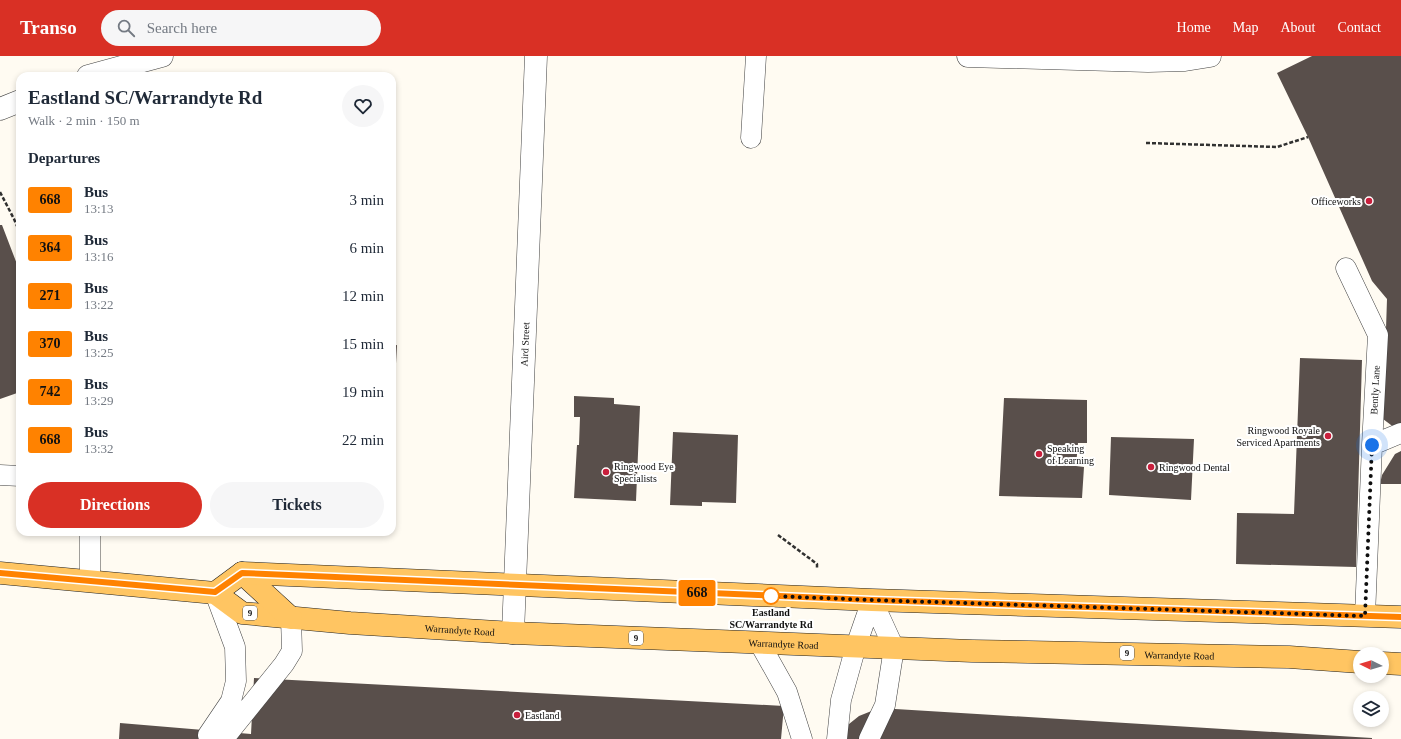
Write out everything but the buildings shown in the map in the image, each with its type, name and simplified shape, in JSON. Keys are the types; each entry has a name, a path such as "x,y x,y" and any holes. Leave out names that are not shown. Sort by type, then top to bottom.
{"main road":[{"path":"0,573 215,592 242,573 515,586 872,600 1401,617"},
{"path":"242,573 291,618"},
{"name":"Warrandyte Road","path":"215,592 242,612 350,623 513,633 972,651 1282,657 1353,662"}],"street":[{"path":"103,72 162,56"},
{"name":"Aird Street","path":"513,633 536,56"},
{"path":"968,56 1148,61 1185,60 1210,56"},
{"path":"0,109 16,103"}],"lane":[{"path":"751,138 756,56"},
{"name":"Bently Lane","path":"1346,268 1378,335 1365,616"},
{"path":"1372,445 1401,433"},
{"path":"0,474 16,476"},
{"path":"90,536 90,581"},
{"path":"215,592 235,647 236,681 217,735 284,664 292,651 291,618"},
{"path":"837,739 841,700 856,646 872,600"},
{"path":"869,739 885,705 894,648 872,600"},
{"path":"759,642 787,692 802,739"}],"path":[{"path":"1146,143 1277,147 1308,137"},
{"path":"0,192 16,224"}],"bus line":[{"name":"668","path":"0,573 215,592 242,573 515,586 872,600 1401,617"}],"place":[{"name":"Officeworks","path":"1369,201"},
{"name":"Ringwood Royale Serviced Apartments","path":"1328,436"},
{"name":"Speaking of Learning","path":"1039,454"},
{"name":"Ringwood Dental","path":"1151,467"},
{"name":"Ringwood Eye Specialists","path":"606,472"},
{"name":"Eastland SC/Warrandyte Rd","path":"771,596"},
{"name":"Eastland","path":"517,715"}],"route":[{"path":"771,596 1365,616 1372,445"}]}
